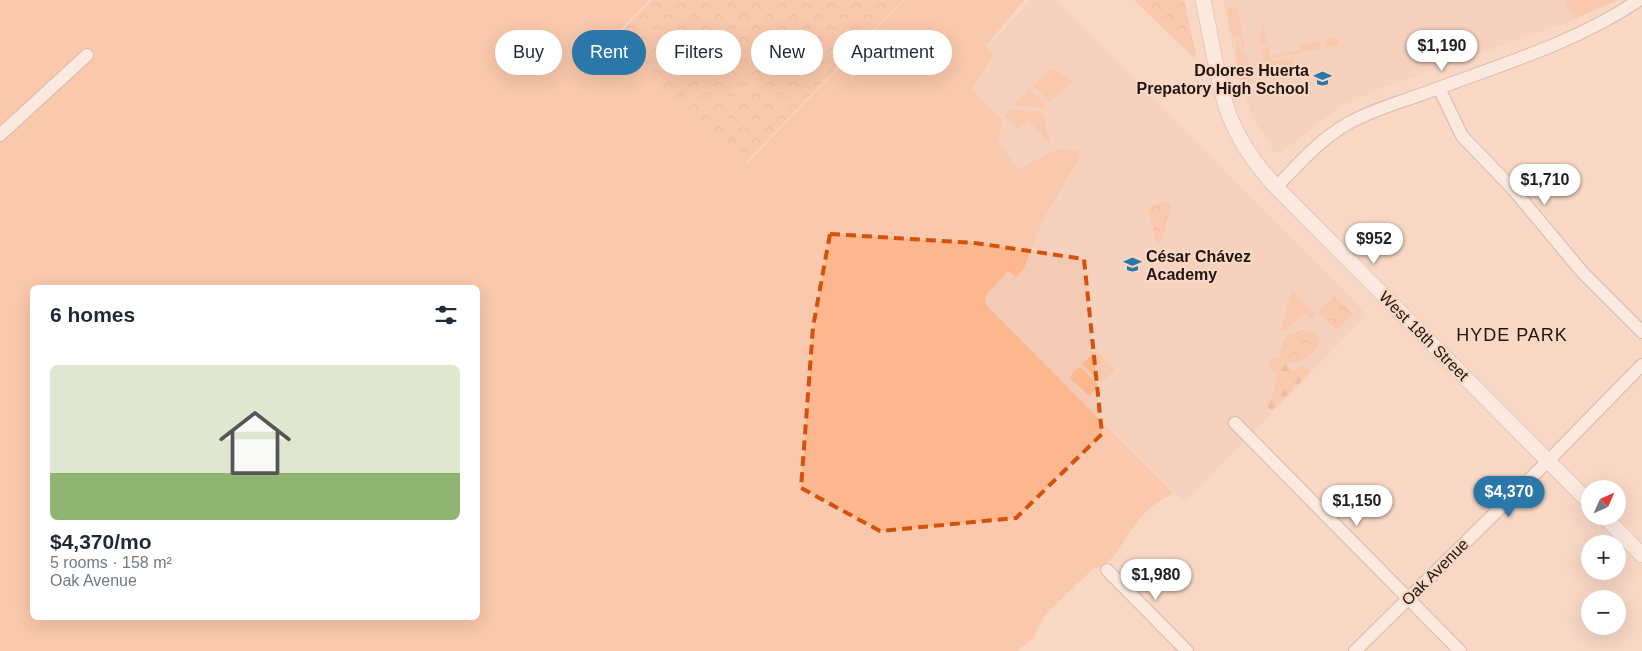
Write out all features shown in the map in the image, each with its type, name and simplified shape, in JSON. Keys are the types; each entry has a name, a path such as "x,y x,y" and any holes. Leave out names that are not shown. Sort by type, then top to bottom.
{"street":[{"name":"West 18th Street","path":"1203,0 1228,110 1247,150 1260,170 1581,494"},
{"path":"1276,187 1308,154 1347,124 1568,39 1613,18 1639,0"},
{"path":"0,135 88,55"},
{"path":"1439,88 1462,136 1513,189 1582,273 1642,332"},
{"name":"Oak Avenue","path":"1355,651 1642,365"},
{"path":"1235,423 1460,651"},
{"path":"1613,525 1642,555"},
{"path":"1107,570 1186,651"}],"highlighted area":[{"path":"830,234 975,243 1084,259 1102,434 1016,518 880,531 801,488 813,327"}],"shaded area":[{"name":"César Chávez Academy","path":"1030,0 1057,0 1367,315 1185,502 974,296 950,92"},
{"name":"Dolores Huerta Prepatory High School","path":"1223,0 1573,0 1579,18 1371,92 1341,106 1280,153 1274,151 1252,116 1241,86"}],"green space":[{"path":"0,0 649,0 620,30 572,30 572,75 646,75 646,67 746,164 833,74 952,75 952,30 875,30 904,0 1024,0 986,46 993,55 972,89 1001,120 999,142 1018,170 1057,149 1078,151 1080,157 1044,218 1024,268 1016,277 1008,271 985,296 986,305 1173,493 1152,506 1139,519 1114,556 1103,566 1093,569 1044,616 1034,638 1017,651 0,651"},
{"path":"652,0 903,0 874,30 833,30 833,72 743,165 646,69 646,30 623,30"},
{"path":"1134,0 1184,0 1196,55 1194,58"},
{"path":"1568,0 1618,0 1576,18 1565,5"},
{"path":"1237,7 1245,47 1243,49 1240,35 1232,37 1226,9"},
{"path":"1261,14 1267,44 1260,44 1259,41 1262,30"},
{"path":"1337,37 1339,45 1326,48 1324,42 1326,42 1326,39"},
{"path":"1238,39 1241,53 1246,53 1253,77 1251,82 1242,86 1235,49 1237,49 1236,40"},
{"path":"1319,41 1322,48 1274,58 1274,55 1301,50 1300,45"},
{"path":"1268,47 1271,62 1291,58 1295,69 1275,74 1266,69 1261,50"},
{"path":"1051,68 1073,81 1050,102 1033,86"},
{"path":"1029,89 1047,105 1044,108 1014,105"},
{"path":"1011,109 1040,112 1044,117 1050,144 1029,121 1018,129 1005,116"},
{"path":"1168,201 1171,207 1161,242 1156,242 1148,208"},
{"path":"1292,291 1315,314 1311,319 1304,313 1285,331 1281,329"},
{"path":"1334,296 1353,314 1337,330 1318,312"},
{"path":"1303,330 1315,332 1319,340 1316,349 1307,357 1297,362 1287,364 1281,361 1280,352 1288,335"},
{"path":"1096,351 1115,370 1101,383 1082,364"},
{"path":"1274,358 1284,360 1291,370 1295,371 1303,367 1309,368 1309,373 1272,411 1268,408 1267,404 1274,393 1277,373 1269,368 1269,363"},
{"path":"1080,366 1099,386 1089,396 1069,377"}],"place":[{"name":"Dolores Huerta Prepatory High School","path":"1323,79"},
{"name":"César Chávez Academy","path":"1132,265"}],"district":[{"name":"HYDE PARK","path":"1512,335"}]}
